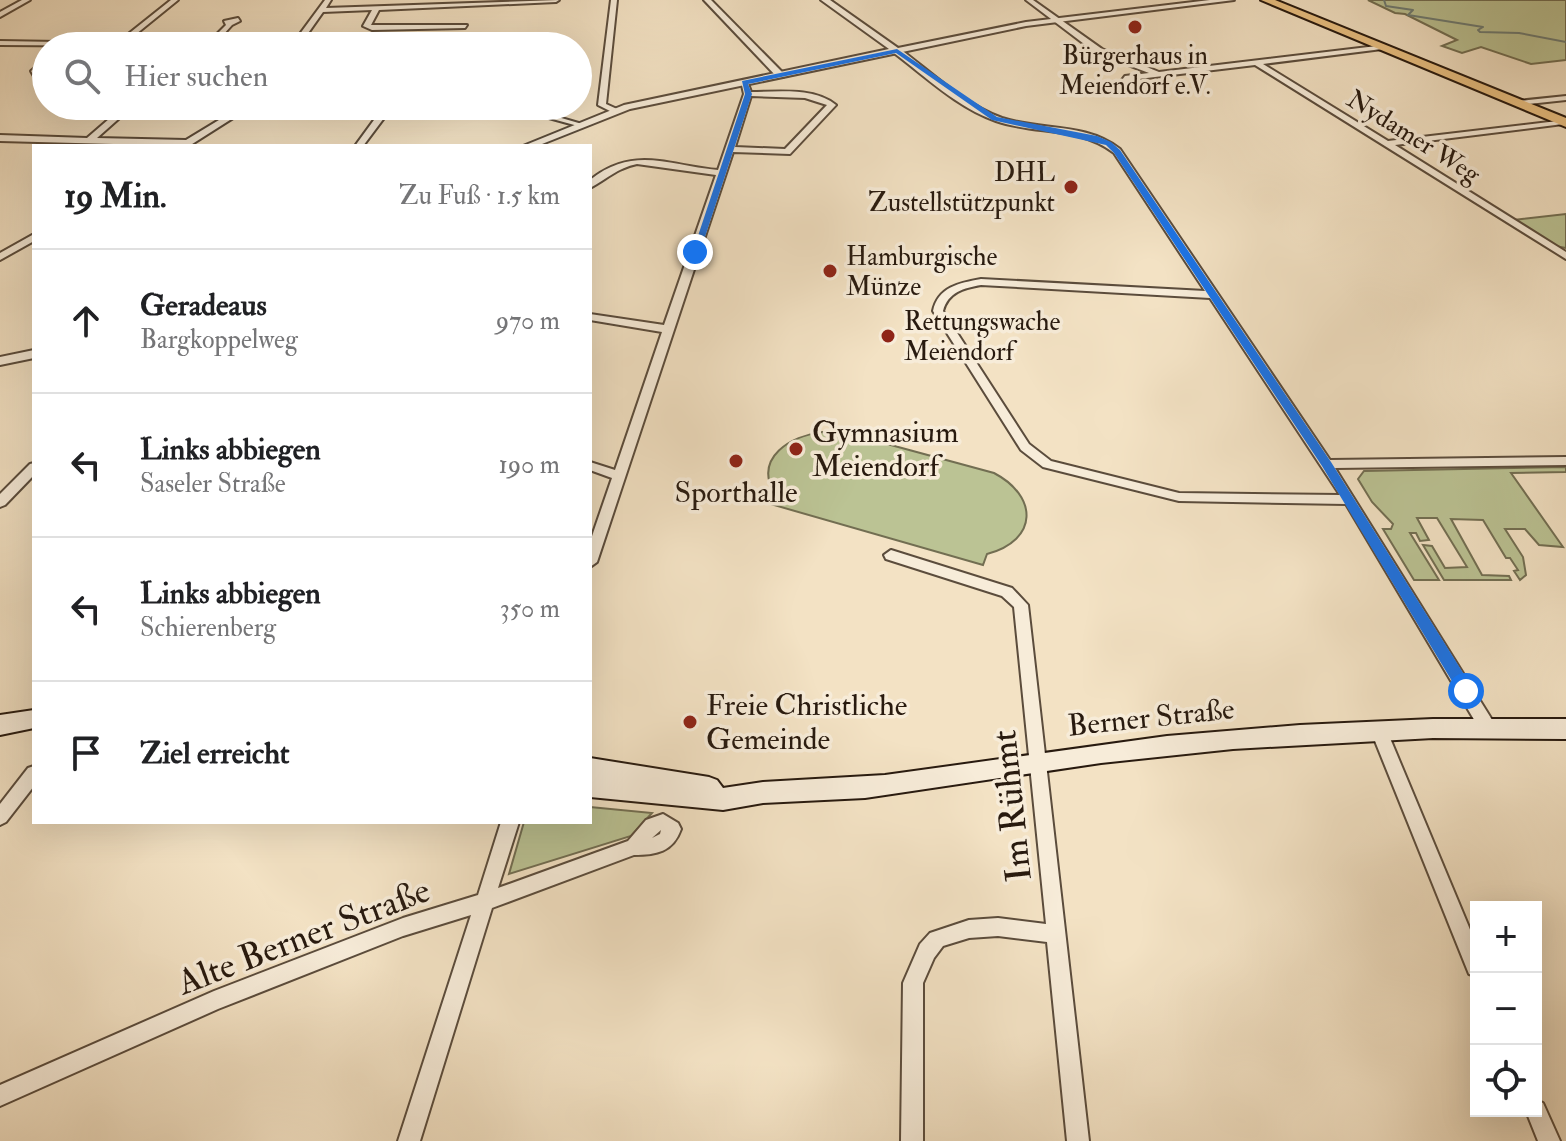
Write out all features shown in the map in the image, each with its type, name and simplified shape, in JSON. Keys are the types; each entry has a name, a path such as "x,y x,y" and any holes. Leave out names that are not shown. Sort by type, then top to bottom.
{"main road":[{"path":"1266,0 1564,123"},
{"path":"0,725 32,719"},
{"name":"Berner Straße","path":"668,788 723,799 744,794 856,789 1038,761 1204,743 1379,731 1566,729"},
{"path":"592,769 668,788"},
{"path":"592,787 668,788"}],"street":[{"path":"0,15 27,0"},
{"path":"135,32 175,0"},
{"path":"305,32 328,0"},
{"path":"321,10 556,0"},
{"path":"614,0 602,105 614,111"},
{"path":"707,0 780,75"},
{"path":"825,0 994,119 1094,138 1109,143 1117,151 1350,500 1488,728"},
{"path":"1029,0 1099,51 1157,74"},
{"path":"592,119 614,111 780,75 1060,20 1230,0"},
{"path":"376,9 367,26 372,28 465,26"},
{"path":"222,32 230,24"},
{"path":"0,43 32,44"},
{"path":"1121,86 1127,78 1382,47"},
{"name":"Nydamer Weg","path":"1257,63 1547,246 1566,254"},
{"path":"592,556 748,94 744,83"},
{"path":"729,149 787,152 832,105 826,100 806,97 748,94"},
{"path":"1518,103 1566,98"},
{"path":"90,140 113,120"},
{"path":"0,138 63,143 90,140 185,144 225,120"},
{"path":"360,144 378,120"},
{"path":"563,120 578,124"},
{"path":"533,144 589,120"},
{"path":"1386,144 1564,123"},
{"path":"592,183 607,169 630,160 722,173"},
{"path":"0,257 32,238"},
{"path":"1213,295 981,282 946,294 938,311 1025,447 1047,464 1179,497 1350,500"},
{"path":"592,317 667,329"},
{"path":"0,361 32,354"},
{"path":"1326,464 1566,461"},
{"path":"592,467 618,475"},
{"path":"0,502 32,469"},
{"name":"Im Rühmt","path":"891,555 1007,592 1021,605 1078,1141"},
{"path":"1379,731 1470,952"},
{"path":"0,817 32,776"},
{"path":"409,1141 509,824"},
{"name":"Alte Berner Straße","path":"0,1096 214,1001 403,927 634,847"},
{"path":"912,1141 913,983 927,951 937,939 969,929 998,927 1054,934"},
{"path":"1539,1117 1549,1141"}],"green space":[{"path":"1368,0 1566,0 1566,60 1531,64 1481,47 1462,53 1442,46 1457,40"},
{"path":"1566,214 1566,248 1555,246 1514,220"},
{"path":"822,432 854,435 994,473 1019,493 1025,505 1024,528 1016,539 987,554 983,565 767,503 774,493 769,480 772,459 779,450 799,438"},
{"path":"1566,467 1566,472 1511,473 1563,547 1539,545 1525,529 1505,529 1523,557 1526,575 1520,580 1514,571 1518,570 1510,558 1506,558 1483,520 1451,519 1482,575 1509,576 1511,580 1444,580 1423,545 1432,546 1445,568 1467,567 1437,518 1417,518 1429,540 1420,541 1416,533 1410,533 1439,580 1414,580 1383,529 1391,529 1393,524 1372,502 1358,479 1364,471"},
{"path":"592,807 652,813 631,836 509,874 523,824 592,824"}],"waterway":[{"path":"1384,0 1386,6 1413,10 1408,15 1483,27 1478,30 1480,32 1519,33 1566,42"}],"place":[{"name":"Bürgerhaus in Meiendorf e.V.","path":"1135,27"},
{"name":"DHL Zustellstützpunkt","path":"1071,187"},
{"name":"Hamburgische Münze","path":"830,271"},
{"name":"Rettungswache Meiendorf","path":"888,336"},
{"name":"Gymnasium Meiendorf","path":"796,449"},
{"name":"Sporthalle","path":"736,461"},
{"name":"Freie Christliche Gemeinde","path":"690,722"}],"route":[{"path":"695,252 748,94 744,83 897,51 994,119 1109,143 1350,500 1466,691"}]}
